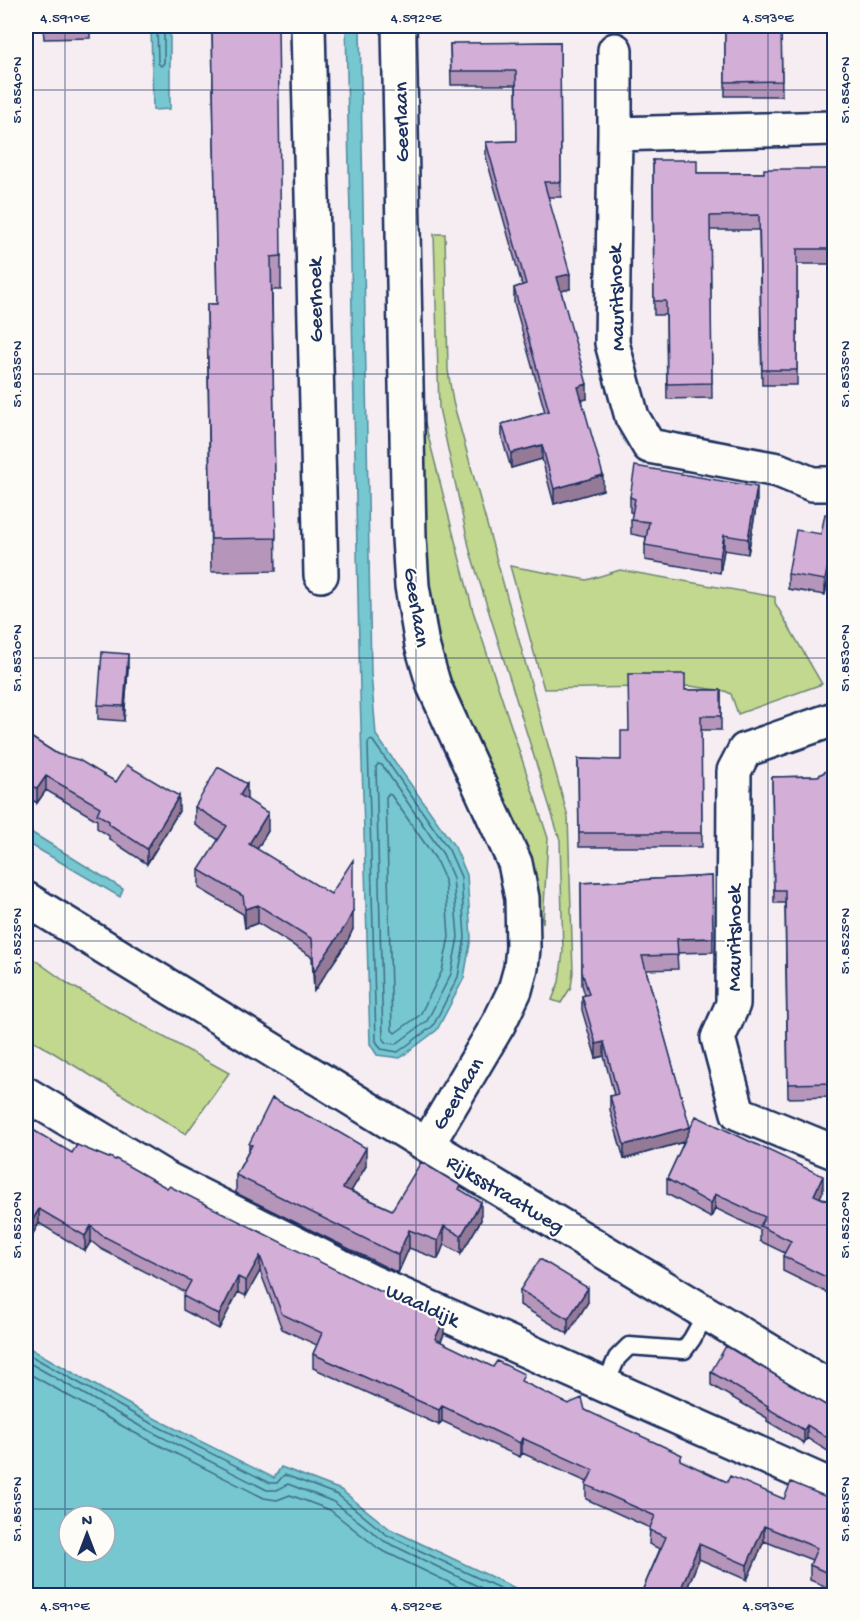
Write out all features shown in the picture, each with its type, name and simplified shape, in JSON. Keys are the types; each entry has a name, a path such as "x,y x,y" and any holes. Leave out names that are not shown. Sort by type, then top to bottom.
{"street":[{"name":"Geerhoek","path":"308,26 321,575"},
{"name":"Geerlaan","path":"399,26 409,538 412,586 422,645 434,686 515,863 522,898 523,948 515,990 499,1023 427,1145"},
{"name":"Mauritshoek","path":"615,50 612,343 632,417 649,446 778,470 812,484 834,484"},
{"path":"615,134 834,128"},
{"name":"Mauritshoek","path":"834,719 745,750 735,771 733,1004 718,1038 738,1113 834,1152"},
{"name":"Rijksstraatweg","path":"26,899 427,1145 834,1390"},
{"name":"Waaldijk","path":"26,1094 167,1179 370,1281 834,1487"}],"lane":[{"path":"605,1385 617,1358 629,1346 684,1350 706,1314"}],"green space":[{"path":"434,234 445,234 448,370 453,402 568,817 573,972 571,987 561,1003 552,1000 559,982 563,952 560,840 470,551 439,408"},
{"path":"420,404 473,611 548,838 543,923 530,853 444,663 422,541"},
{"path":"510,566 587,580 620,570 775,597 775,603 822,684 738,714 731,694 690,686 544,689"},
{"path":"35,960 70,985 229,1073 186,1134 26,1036 26,974"}],"water":[{"path":"151,26 170,26 170,109 153,110"},
{"path":"346,26 360,26 371,673 376,735 455,847 467,875 471,938 464,978 437,1030 400,1058 377,1055 370,1044"},
{"path":"26,829 123,889 120,897 26,842"},
{"path":"26,1346 144,1413 274,1478 281,1467 341,1490 390,1529 530,1595 26,1595"}],"building":[{"path":"212,26 278,26 281,256 271,257 276,538 211,539 207,304 217,304"},
{"path":"725,26 781,26 782,81 725,82"},
{"path":"560,42 561,182 544,182 570,274 557,277 587,384 578,387 603,475 554,489 542,445 511,453 502,424 549,411 514,288 526,284 486,142 517,141 516,71 451,71 450,44"},
{"path":"653,160 697,160 697,173 764,173 764,169 834,169 834,249 797,249 797,370 762,370 759,215 710,216 712,383 667,384 666,301 654,301"},
{"path":"635,466 757,487 748,539 724,535 720,558 645,545 649,522 631,520 635,499 630,497"},
{"path":"825,514 834,516 834,561 829,560 825,580 788,574 796,530 821,534"},
{"path":"102,652 128,654 124,706 98,705"},
{"path":"628,674 685,674 685,690 721,690 721,716 701,716 702,833 579,833 578,759 621,760 621,731 629,731"},
{"path":"26,734 57,754 79,760 116,782 127,765 179,796 147,849 97,814 100,807 46,776 37,789 26,781"},
{"path":"834,766 834,1083 788,1084 785,890 774,890 772,777 818,776"},
{"path":"218,767 247,784 240,795 268,813 249,844 331,894 353,860 353,911 314,972 312,939 258,905 245,909 243,896 199,870 227,826 195,807"},
{"path":"712,876 713,938 677,939 678,955 642,956 690,1127 624,1145 610,1096 618,1094 604,1042 596,1044 582,996 589,994 582,972 581,883"},
{"path":"272,1098 366,1148 343,1188 392,1210 421,1162 461,1186 459,1189 481,1202 461,1236 444,1226 438,1241 409,1230 398,1255 236,1175"},
{"path":"696,1116 823,1176 814,1195 834,1204 834,1281 783,1256 791,1241 760,1226 765,1217 715,1194 711,1204 667,1179"},
{"path":"33,1130 72,1153 77,1145 116,1159 167,1188 169,1186 362,1283 444,1320 435,1339 493,1367 497,1361 524,1374 521,1381 568,1404 582,1398 585,1410 682,1455 680,1460 727,1482 730,1476 784,1499 791,1482 834,1500 830,1516 834,1517 834,1576 810,1565 817,1548 764,1526 747,1565 699,1544 678,1596 659,1596 643,1589 666,1537 649,1530 655,1516 586,1485 593,1470 522,1438 520,1443 442,1406 439,1410 313,1354 322,1333 282,1314 260,1256 246,1281 238,1277 219,1315 183,1296 191,1281 101,1235 91,1226 85,1236 39,1209 26,1231 26,1132 30,1135"},
{"path":"540,1259 588,1288 568,1319 520,1290"},
{"path":"726,1346 834,1410 834,1442 807,1425 804,1430 711,1372"}]}
